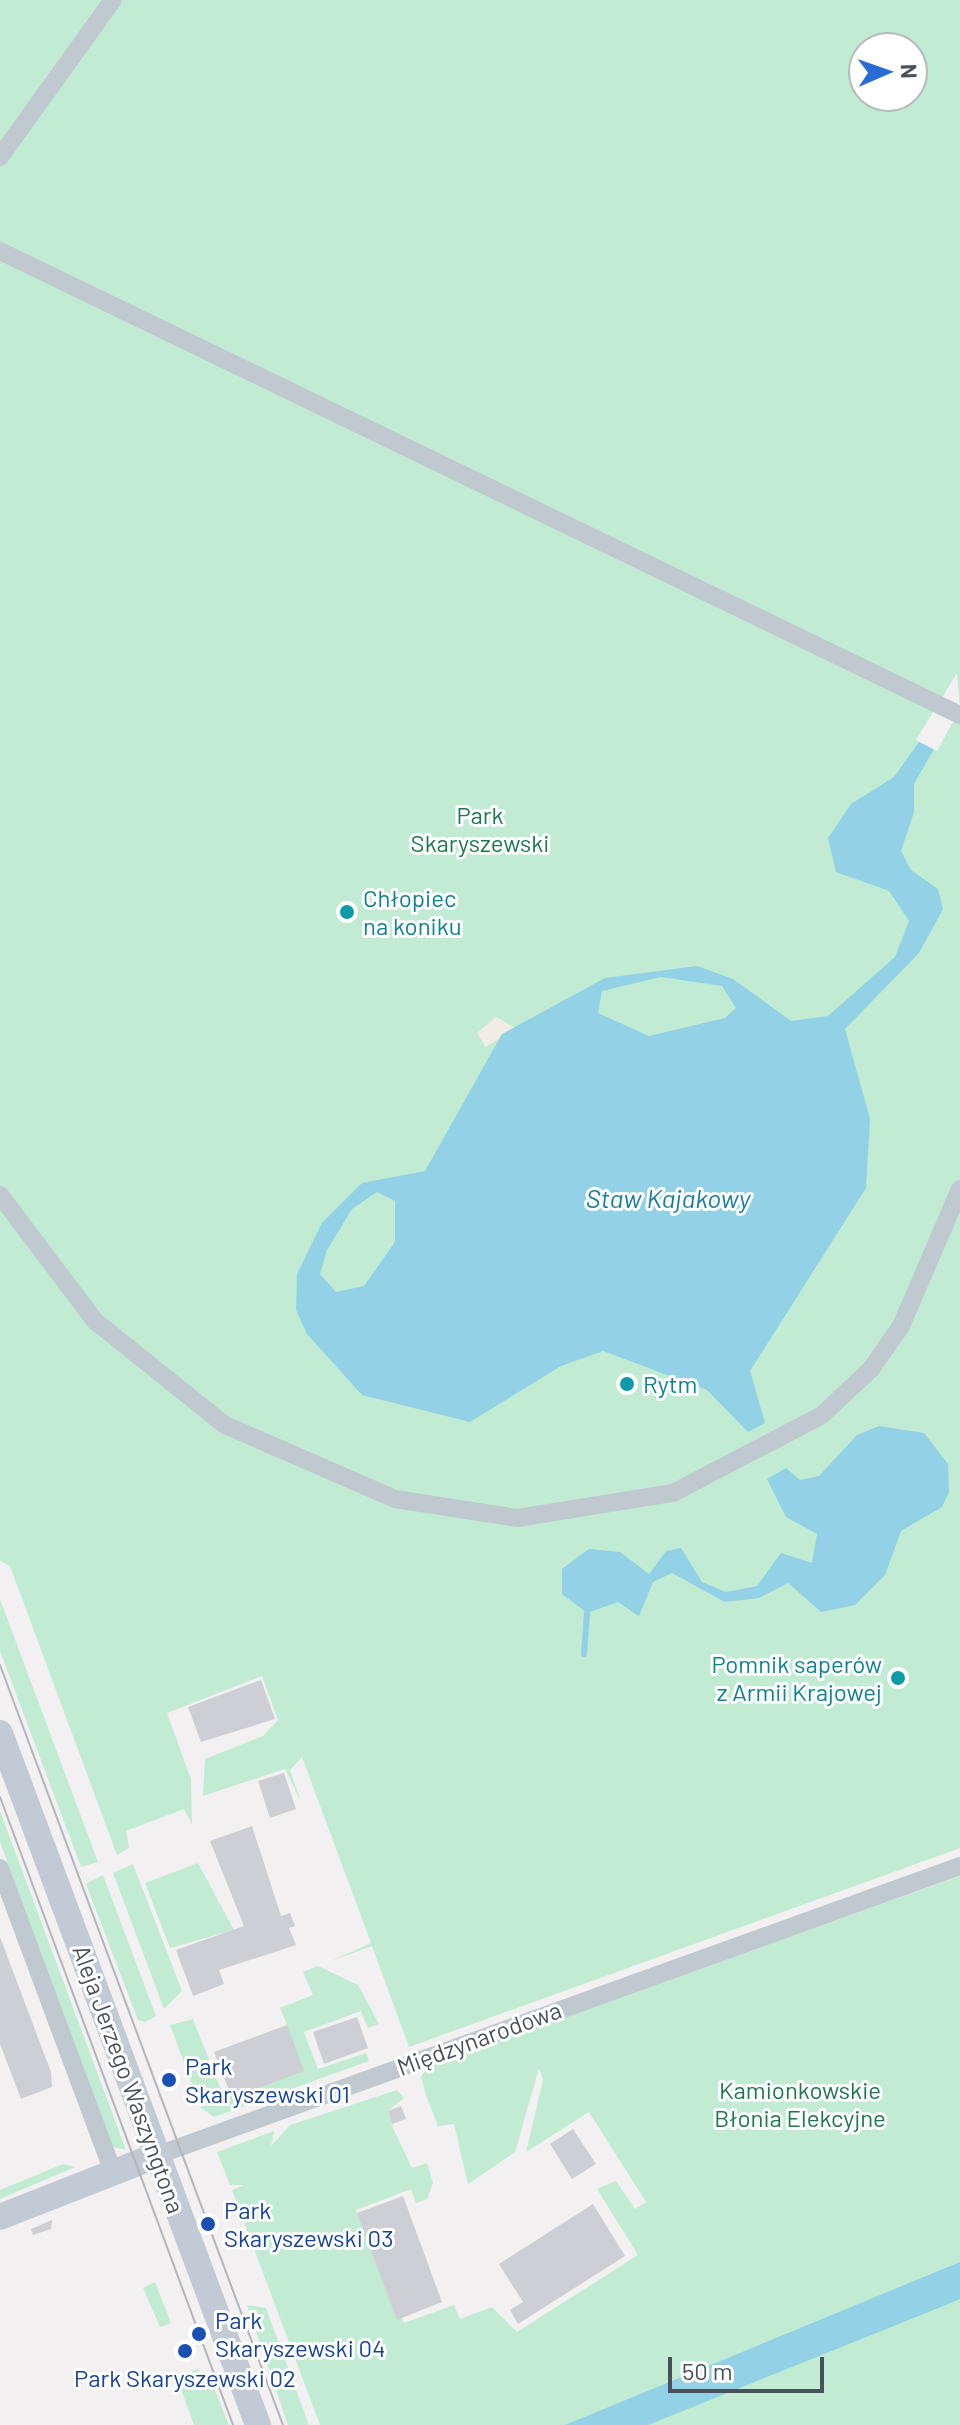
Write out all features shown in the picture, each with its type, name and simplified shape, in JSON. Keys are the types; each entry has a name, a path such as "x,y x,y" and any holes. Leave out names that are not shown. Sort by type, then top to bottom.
{"main road":[{"name":"Aleja Jerzego Waszyngtona","path":"0,1733 258,2425"},
{"name":"Międzynarodowa","path":"0,2217 158,2155"}],"street":[{"path":"0,157 113,0"},
{"path":"0,251 960,715"},
{"path":"0,1195 95,1321 225,1425 395,1499 518,1518 673,1493 822,1415 871,1369 901,1326 960,1189"},
{"name":"Międzynarodowa","path":"158,2155 960,1866"},
{"name":"Aleja Jerzego Waszyngtona","path":"0,1868 113,2172"}],"green space":[{"name":"Park Skaryszewski","path":"0,0 960,0 960,1848 409,2047 372,1946 331,1961 371,1943 302,1757 290,1770 301,1802 285,1769 203,1796 205,1759 263,1736 278,1720 262,1676 167,1713 191,1779 192,1824 184,1809 126,1831 129,1848 117,1855 10,1566 0,1561"},
{"path":"0,1599 98,1862 81,1867 0,1651"},
{"path":"0,1811 126,2150 113,2147 0,1842"},
{"path":"198,1863 234,1930 170,1948 145,1883"},
{"path":"133,1864 182,1991 164,2009 113,1873"},
{"path":"103,1875 156,2016 145,2022 138,2020 86,1884"},
{"name":"Kamionkowskie Błonia Elekcyjne","path":"960,1876 960,2425 320,2425 232,2190 244,2185 230,2185 217,2152 274,2131 271,2146 290,2125 397,2090 404,2098 388,2111 393,2128 412,2168 427,2163 433,2183 427,2199 416,2203 411,2189 356,2210 404,2323 454,2305 460,2319 492,2307 517,2332 638,2255 597,2189 616,2181 635,2209 646,2202 589,2112 526,2152 543,2080 539,2068 515,2152 468,2184 454,2124 438,2126 427,2098 421,2077 429,2066"},
{"path":"318,1966 358,1985 379,2024 368,2028 361,2011 304,2032 318,2069 366,2053 369,2061 214,2117 201,2108 170,2025 193,2019 221,2090 228,2088 232,2098 287,2025 280,2008 313,1995 303,1972"},
{"path":"63,2164 75,2167 0,2199 0,2190"},
{"path":"155,2282 171,2323 160,2327 143,2288"},
{"path":"247,2305 266,2308 309,2425 288,2425"},
{"path":"198,2368 204,2385 212,2383 229,2425 194,2425 178,2381"}],"sand":[{"path":"496,1017 515,1028 486,1047 477,1033"}],"water":[{"name":"Staw Kajakowy","path":"919,742 934,749 914,784 914,812 901,851 911,870 938,889 943,909 919,953 845,1029 870,1119 866,1188 750,1371 765,1423 748,1432 707,1390 603,1351 561,1366 470,1422 362,1395 307,1334 296,1310 297,1274 322,1223 362,1183 425,1171 502,1034 605,978 697,966 733,979 791,1021 828,1016 895,957 909,921 889,891 836,872 828,838 851,804 894,777","holes":["661,977 722,986 736,1008 725,1018 649,1036 598,1013 602,991","377,1192 395,1201 395,1242 364,1286 336,1292 320,1274 327,1250 352,1209"]},
{"path":"879,1426 924,1433 948,1464 949,1492 942,1507 901,1531 885,1575 855,1605 821,1612 788,1583 759,1598 725,1602 672,1573 653,1582 639,1616 618,1602 587,1613 562,1594 562,1569 589,1549 620,1552 649,1574 666,1551 681,1548 702,1582 726,1592 757,1586 781,1553 812,1563 817,1534 786,1517 767,1479 786,1468 800,1480 819,1476 857,1435"},
{"path":"960,2262 960,2299 946,2305 648,2425 565,2425"}],"pier":[{"path":"957,673 960,709 937,751 916,740"}],"building":[{"path":"261,1680 275,1719 201,1742 188,1707"},
{"path":"284,1773 296,1809 270,1818 258,1781"},
{"path":"252,1826 281,1916 290,1913 295,1926 289,1928 296,1945 219,1970 224,1984 193,1996 176,1950 244,1926 210,1841"},
{"path":"0,1937 51,2072 52,2087 21,2099 0,2044"},
{"path":"357,2017 368,2048 324,2064 313,2032"},
{"path":"287,2025 304,2071 232,2098 214,2052"},
{"path":"401,2106 406,2119 392,2124 388,2111"},
{"path":"573,2129 596,2164 572,2179 550,2144"},
{"path":"403,2196 442,2302 397,2320 357,2213"},
{"path":"593,2204 625,2256 518,2324 510,2310 523,2302 499,2264"},
{"path":"52,2220 51,2229 33,2235 31,2229"}],"waterway":[{"path":"584,1654 587,1613"}],"tram line":[{"path":"0,1665 283,2425"},
{"path":"0,1797 233,2425"}],"place":[{"name":"Chłopiec na koniku","path":"347,912"},
{"name":"Rytm","path":"627,1384"},
{"name":"Pomnik saperów z Armii Krajowej","path":"898,1678"},
{"name":"Park Skaryszewski 01","path":"169,2080"},
{"name":"Park Skaryszewski 03","path":"208,2224"},
{"name":"Park Skaryszewski 04","path":"199,2334"},
{"name":"Park Skaryszewski 02","path":"185,2351"}]}
